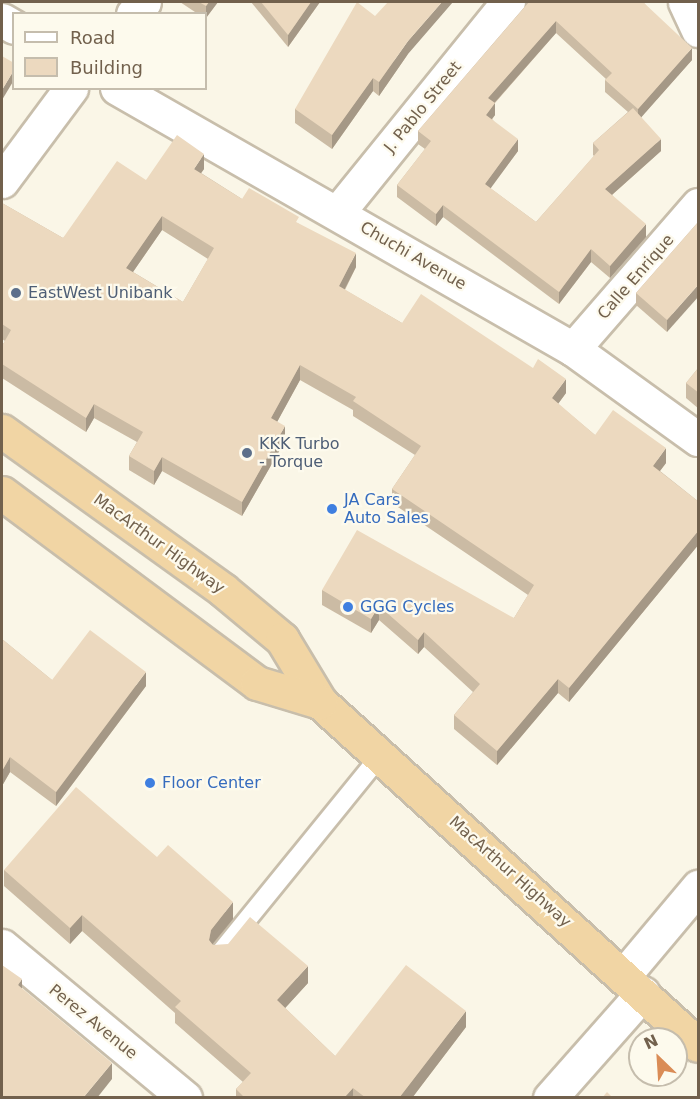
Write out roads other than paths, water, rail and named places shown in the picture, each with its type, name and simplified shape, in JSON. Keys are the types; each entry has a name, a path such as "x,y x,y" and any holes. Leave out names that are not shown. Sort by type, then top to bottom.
{"highway":[{"name":"MacArthur Highway","path":"2,431 214,583 282,639 320,702 699,1044"},
{"name":"MacArthur Highway","path":"2,493 257,682 320,702"}],"street":[{"name":"J. Pablo Street","path":"338,212 508,2"},
{"path":"685,2 699,30"},
{"path":"2,181 70,90"},
{"name":"Chuchi Avenue","path":"121,90 338,212 573,349 699,439"},
{"name":"Calle Enrique","path":"573,349 699,205"},
{"path":"550,1098 634,984 699,887"},
{"name":"Perez Avenue","path":"2,946 185,1098"}],"lane":[{"path":"220,953 380,756"}],"place":[{"name":"EastWest Unibank","path":"16,293"},
{"name":"KKK Turbo - Torque","path":"247,453"},
{"name":"JA Cars Auto Sales","path":"332,509"},
{"name":"GGG Cycles","path":"348,607"},
{"name":"Floor Center","path":"150,783"}]}
